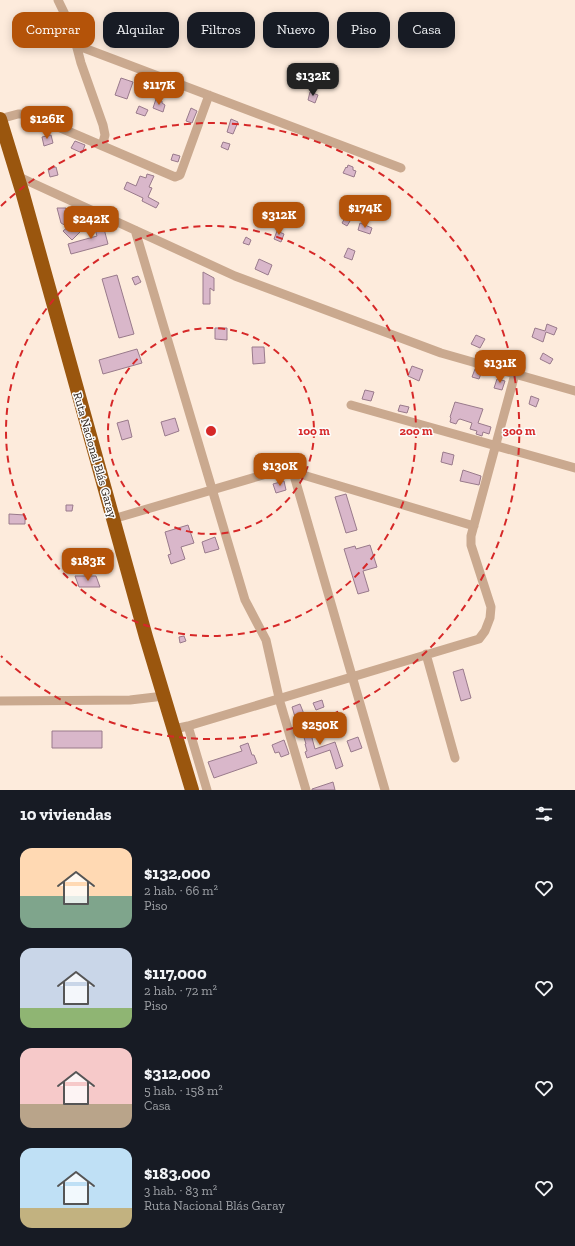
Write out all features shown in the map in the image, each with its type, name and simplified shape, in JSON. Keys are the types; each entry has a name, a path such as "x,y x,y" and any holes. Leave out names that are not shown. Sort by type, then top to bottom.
{"highway":[{"name":"Ruta Nacional Blás Garay","path":"0,120 146,637 192,790"}],"street":[{"path":"58,0 64,12"},
{"path":"77,48 81,63 104,125 105,135 102,146"},
{"path":"86,48 401,168"},
{"path":"0,120 18,114 28,114 175,177 180,175 209,95"},
{"path":"17,176 235,276 441,353 575,391"},
{"path":"135,230 245,600 266,640 279,698 306,790"},
{"path":"174,729 479,639 485,631 490,618 491,607 471,545 471,536 515,374"},
{"path":"351,405 575,468"},
{"path":"113,519 280,470 293,472 474,526"},
{"path":"293,472 385,790"},
{"path":"426,654 455,758"},
{"path":"0,701 130,700 164,696"},
{"path":"188,726 207,790"}],"building":[{"path":"121,78 133,82 127,99 115,95"},
{"path":"310,92 318,95 315,103 308,100"},
{"path":"156,99 162,101 165,105 163,112 153,108"},
{"path":"139,106 148,110 145,116 136,113"},
{"path":"191,108 197,111 192,123 186,121"},
{"path":"231,119 238,122 233,134 227,132"},
{"path":"51,135 53,143 44,146 42,137"},
{"path":"75,141 85,145 82,153 71,148"},
{"path":"223,142 230,144 228,150 221,147"},
{"path":"173,154 180,156 178,162 171,160"},
{"path":"348,165 353,167 353,170 356,171 354,177 343,173"},
{"path":"56,167 58,175 50,177 48,169"},
{"path":"147,174 154,176 149,187 152,188 148,197 159,203 156,208 142,201 143,198 124,189 127,182 136,186 140,176 146,178"},
{"path":"57,208 66,208 68,214 75,212 75,215 79,214 80,217 84,217 84,228 72,240 63,231 68,227 61,223"},
{"path":"259,211 272,216 269,223 256,218"},
{"path":"345,218 350,221 347,226 342,223"},
{"path":"99,220 101,225 103,225 108,244 71,254 68,244 97,236 93,222"},
{"path":"360,223 372,228 370,234 358,230"},
{"path":"277,231 284,234 281,242 274,239"},
{"path":"246,237 251,240 249,245 243,243"},
{"path":"348,248 355,251 352,260 344,257"},
{"path":"259,259 272,265 268,275 255,269"},
{"path":"203,272 214,278 214,291 210,288 210,304 203,304"},
{"path":"117,275 134,334 119,338 102,279"},
{"path":"138,276 141,282 135,285 132,278"},
{"path":"547,324 557,328 554,335 546,332 543,342 532,337 535,328 545,331"},
{"path":"215,328 227,328 227,340 215,339"},
{"path":"476,335 485,339 480,348 471,344"},
{"path":"252,347 264,347 265,363 253,364"},
{"path":"137,349 142,363 103,374 99,360"},
{"path":"543,353 553,359 550,364 540,359"},
{"path":"412,366 423,370 419,381 408,376"},
{"path":"475,369 482,371 479,379 472,377"},
{"path":"497,379 505,381 502,390 494,388"},
{"path":"365,390 374,392 371,401 362,399"},
{"path":"531,396 539,399 536,407 529,404"},
{"path":"455,402 483,409 478,423 491,427 489,434 483,432 482,436 476,434 477,431 470,429 472,423 460,419 456,424 450,422 450,417"},
{"path":"400,405 409,407 407,413 398,411"},
{"path":"175,418 179,431 165,436 161,422"},
{"path":"128,420 132,437 122,440 117,423"},
{"path":"443,452 454,455 452,465 441,462"},
{"path":"270,457 272,466 264,468 261,459"},
{"path":"463,470 481,476 479,485 460,481"},
{"path":"284,481 286,490 276,493 273,484"},
{"path":"346,494 357,530 346,533 335,497"},
{"path":"66,505 73,505 72,511 66,511"},
{"path":"9,514 25,515 25,524 9,524"},
{"path":"188,525 194,543 181,547 185,559 171,564 168,555 171,554 165,532"},
{"path":"215,537 219,549 205,553 202,542"},
{"path":"370,545 377,567 363,571 369,591 358,594 344,549 355,546 356,549"},
{"path":"75,576 96,576 100,587 79,587"},
{"path":"184,636 186,641 180,643 179,637"},
{"path":"463,669 471,698 461,701 453,672"},
{"path":"322,700 324,707 316,710 313,703"},
{"path":"300,704 304,714 295,717 292,707"},
{"path":"313,724 316,736 312,738 315,749 335,742 343,766 336,769 330,750 307,758 305,752 307,751 306,744 301,728"},
{"path":"52,731 102,731 102,748 52,748"},
{"path":"358,737 362,748 351,752 347,741"},
{"path":"284,740 289,754 281,757 279,752 275,753 272,745"},
{"path":"248,743 252,755 254,755 257,763 214,778 208,762 242,751 240,746"},
{"path":"333,782 335,790 312,790 312,789"}]}
